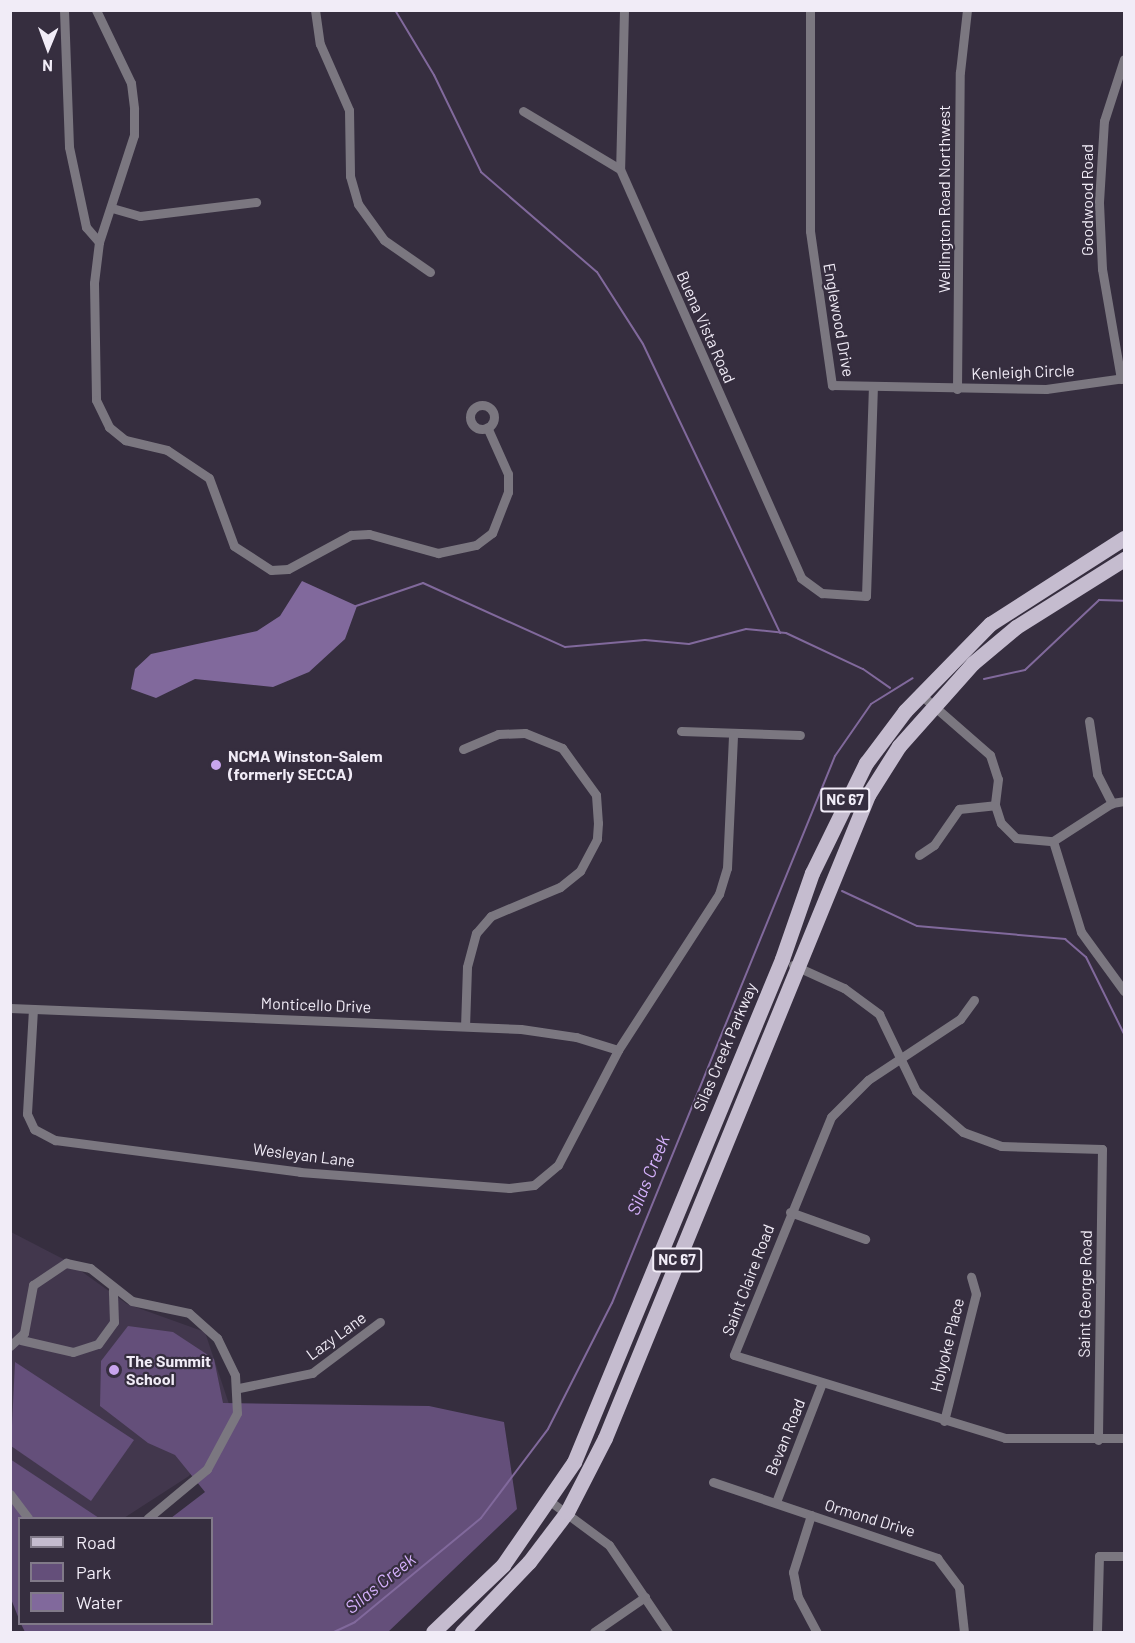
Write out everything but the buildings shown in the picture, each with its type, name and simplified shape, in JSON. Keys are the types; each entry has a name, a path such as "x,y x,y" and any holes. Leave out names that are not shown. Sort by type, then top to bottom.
{"main road":[{"name":"Silas Creek Parkway","path":"462,1632 529,1562 567,1512 605,1438 789,963 846,798 866,763 921,694 1003,614 1125,538"},
{"name":"Silas Creek Parkway","path":"433,1632 503,1565 551,1502 605,1392 789,963 868,795 935,706 1016,627 1125,559"}],"street":[{"path":"64,10 69,147 86,226 99,242"},
{"path":"96,10 131,83 134,109 134,135 99,242 93,368 96,400 109,426 124,440 167,450 209,478 234,546 254,564 288,569 336,541 369,534 438,553 476,545 492,533 508,492 508,474 487,428"},
{"path":"315,10 320,44 349,110 350,176 358,204 384,240 430,272"},
{"name":"Buena Vista Road","path":"624,10 620,169 801,578 822,592 866,596"},
{"name":"Englewood Drive","path":"810,10 810,231 832,385 873,386 866,596"},
{"name":"Wellington Road Northwest","path":"957,389 960,72 967,10"},
{"name":"Goodwood Road","path":"1123,378 1102,269 1099,202 1104,121 1125,59"},
{"path":"523,111 620,169"},
{"path":"112,208 140,216 256,202"},
{"name":"Kenleigh Circle","path":"873,386 1046,389 1123,378"},
{"path":"921,694 990,755 1000,794 995,805"},
{"path":"1089,721 1097,774 1112,803"},
{"path":"681,731 800,735"},
{"path":"463,749 498,734 525,733 562,747 596,795 598,823 597,839 580,871 560,887 491,916 476,933 468,954 465,1026"},
{"name":"Wesleyan Lane","path":"33,1009 27,1114 34,1129 55,1140 300,1172 509,1188 534,1185 558,1165 618,1050 719,894 727,868 733,734"},
{"path":"995,805 1010,835 1053,841 1112,803 1125,801"},
{"path":"919,855 934,845 959,809 995,805"},
{"path":"1053,841 1081,932 1125,991"},
{"path":"789,963 864,999 879,1014 902,1057"},
{"name":"Saint Claire Road","path":"974,1000 960,1019 856,1089 831,1117 790,1212 734,1356 944,1421 1024,1440 1125,1438"},
{"name":"Monticello Drive","path":"10,1008 465,1026 576,1037 618,1050"},
{"name":"Saint George Road","path":"902,1057 923,1100 976,1139 1011,1147 1102,1149 1098,1440"},
{"path":"790,1212 865,1239"},
{"path":"21,1340 31,1290 50,1270 66,1263 84,1265 132,1301 179,1310 201,1322 228,1357 238,1388 237,1413 212,1463 149,1517"},
{"name":"Holyoke Place","path":"944,1421 976,1294 971,1277"},
{"path":"10,1346 21,1340 73,1352 98,1344 114,1322 113,1289"},
{"name":"Lazy Lane","path":"238,1388 312,1373 380,1322"},
{"name":"Bevan Road","path":"776,1502 822,1383"},
{"name":"Ormond Drive","path":"713,1482 937,1558 959,1587 964,1632"},
{"path":"10,1494 27,1517"},
{"path":"551,1502 609,1545 668,1632"},
{"path":"811,1515 793,1572 798,1597 817,1632"},
{"path":"1097,1632 1099,1556 1125,1556"},
{"path":"594,1632 645,1597"}],"shaded area":[{"name":"The Summit School","path":"11,1232 67,1261 127,1304 205,1332 230,1407 189,1476 126,1517 36,1517 11,1499"}],"green space":[{"path":"128,1326 173,1332 214,1359 223,1403 429,1406 504,1422 517,1509 388,1632 25,1632 22,1625 213,1625 213,1517 172,1517 205,1492 175,1455 148,1443 100,1406 101,1361"},
{"path":"15,1362 134,1440 91,1501 11,1446"},
{"path":"10,1459 97,1517 18,1517 18,1616 11,1599"}],"water":[{"path":"302,581 357,606 345,639 309,672 273,687 195,679 156,698 131,689 135,669 151,654 257,631 280,616"}],"waterway":[{"path":"395,10 434,75 481,172 597,272 643,344 780,633"},
{"path":"356,606 423,583 565,647 645,640 689,644 746,629 786,633 863,669 890,688"},
{"name":"Silas Creek","path":"984,679 1025,670 1099,600 1124,601"},
{"name":"Silas Creek","path":"334,1632 355,1622 481,1518 548,1429 612,1303 835,756 871,704 913,678"},
{"path":"842,891 917,926 1065,939 1086,957 1124,1034"}],"place":[{"name":"NCMA Winston-Salem (formerly SECCA)","path":"216,765"},
{"name":"The Summit School","path":"114,1370"}]}
